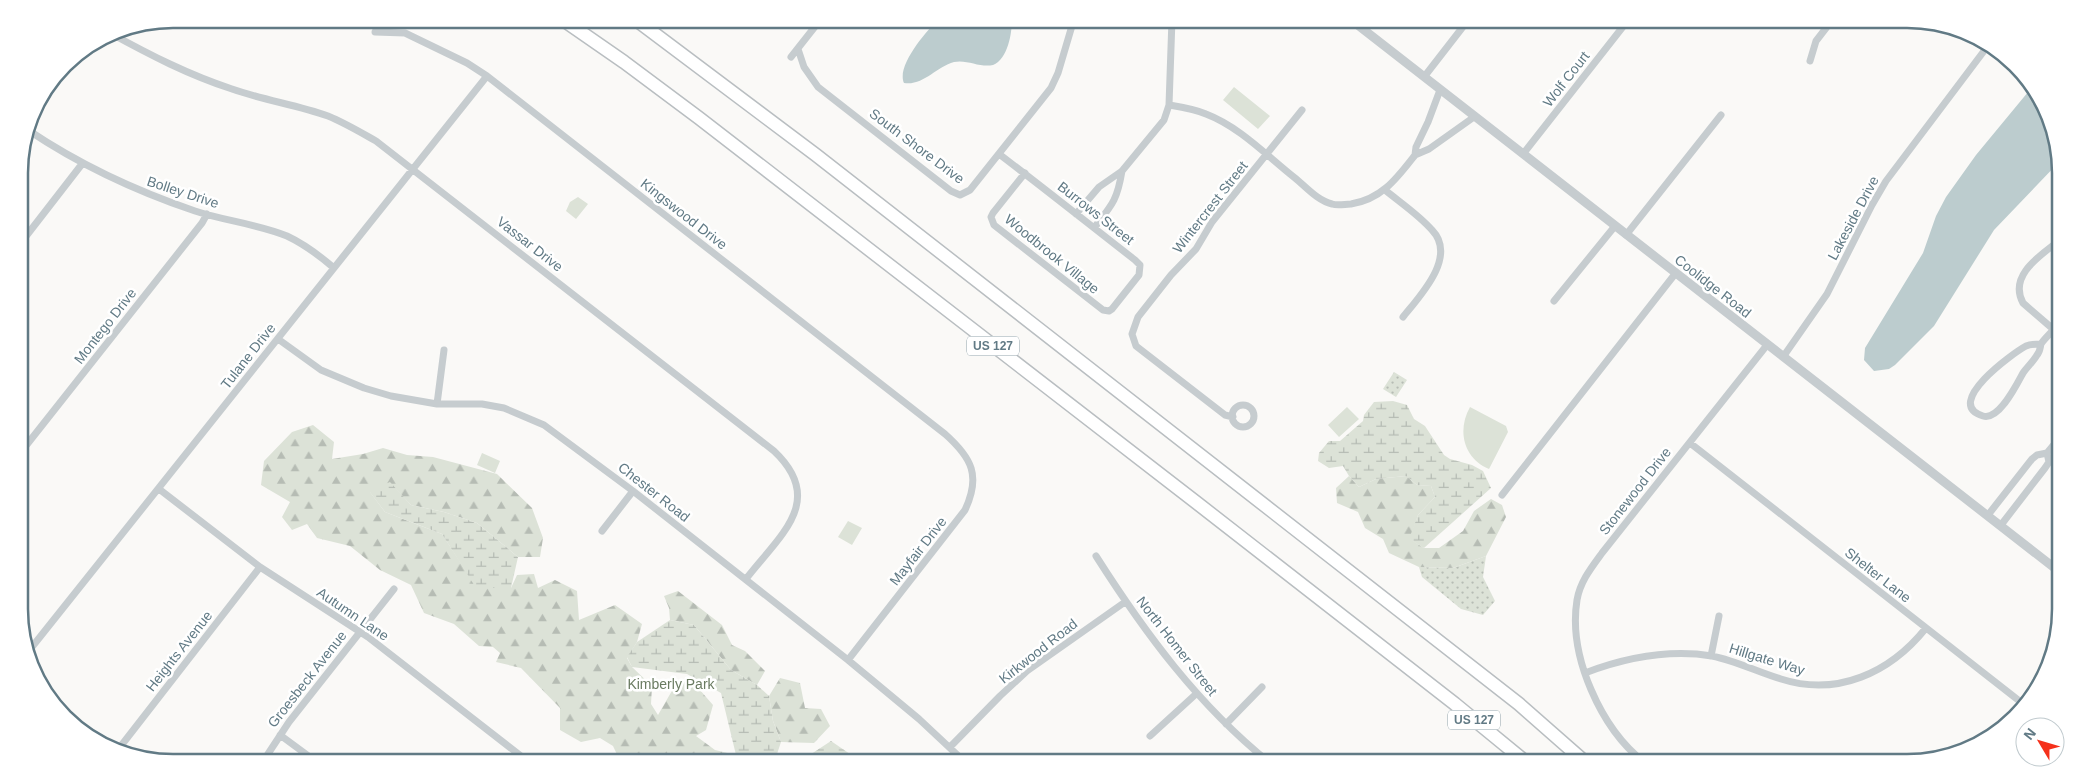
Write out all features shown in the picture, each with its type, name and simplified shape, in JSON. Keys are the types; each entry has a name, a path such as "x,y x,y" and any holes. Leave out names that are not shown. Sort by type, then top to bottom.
{"highway":[{"name":"US 127","path":"573,27 699,118 1212,515 1516,754"},
{"name":"US 127","path":"646,27 808,149 1519,704 1577,754"}],"street":[{"path":"791,57 816,27"},
{"name":"South Shore Drive","path":"798,49 804,67 818,87 954,193 963,194 970,190 1051,88 1058,73 1072,27"},
{"path":"1076,214 1104,182 1122,171 1159,127 1169,105 1172,27"},
{"name":"Coolidge Road","path":"1360,27 2052,566"},
{"path":"1424,77 1463,27"},
{"name":"Wolf Court","path":"1523,154 1623,27"},
{"path":"1810,61 1816,41 1827,27"},
{"name":"Kingswood Drive","path":"375,32 405,33 467,63 487,76 938,428 961,448"},
{"name":"Vassar Drive","path":"119,38 190,74 233,90 327,116 352,127 376,141 782,459 791,470 798,486 796,512 790,523 746,580"},
{"name":"Lakeside Drive","path":"1784,357 1828,294 1886,181 1985,50"},
{"name":"Tulane Drive","path":"32,646 487,76"},
{"path":"1169,105 1192,109 1219,120 1322,200 1330,204 1341,205 1373,198 1396,180 1415,155 1416,147 1440,90"},
{"name":"Wintercrest Street","path":"1233,417 1225,415 1136,346 1132,334 1138,317 1171,275 1196,250 1212,222 1302,110"},
{"path":"1626,235 1721,114"},
{"path":"1415,155 1422,153 1474,117"},
{"name":"Bolley Drive","path":"33,133 82,164 137,190 207,214 287,236 306,247 334,268"},
{"name":"Burrows Street","path":"999,154 1135,260 1141,268 1139,275 1112,309 1109,311 1103,310"},
{"path":"28,234 82,164"},
{"path":"1094,228 1119,193 1122,171"},
{"name":"Woodbrook Village","path":"1025,174 993,213 991,217 994,225 1103,310"},
{"path":"1104,182 1114,183 1119,193"},
{"path":"1385,190 1434,231 1440,250 1437,268 1432,280 1403,318"},
{"name":"Montego Drive","path":"28,443 202,223 207,214"},
{"path":"1554,301 1615,226"},
{"path":"2052,247 2024,273 2018,286 2023,303 2052,327"},
{"path":"1502,495 1675,274"},
{"path":"2042,344 2028,345 2004,361 1983,380 1976,388 1972,400 1974,410 1986,417 1997,411 2008,400 2024,372 2052,332"},
{"name":"Chester Road","path":"278,339 321,370 364,388 391,396 437,404 482,404 504,408 525,416 564,438 896,698 957,754"},
{"name":"Stonewood Drive","path":"1636,754 1624,743 1604,715 1593,695 1585,673 1579,650 1576,621 1577,600 1582,584 1602,554 1767,344"},
{"path":"437,404 444,350"},
{"name":"Shelter Lane","path":"1690,443 2019,701"},
{"path":"1988,515 2032,459 2037,455 2047,453 2052,447"},
{"name":"Mayfair Drive","path":"848,660 965,510 972,496 973,472 961,448"},
{"path":"2001,526 2049,462 2047,453"},
{"name":"Autumn Lane","path":"159,489 260,567 360,632 518,754"},
{"path":"602,531 633,491"},
{"name":"North Homer Street","path":"1096,556 1125,602 1196,694 1260,754"},
{"name":"Heights Avenue","path":"122,745 260,567"},
{"name":"Groesbeck Avenue","path":"268,754 280,735 394,589"},
{"name":"Kirkwood Road","path":"950,747 1027,671 1125,602"},
{"path":"1711,656 1718,616"},
{"name":"Hillgate Way","path":"1585,673 1619,661 1648,655 1678,653 1726,659 1795,683 1817,686 1830,685 1858,679 1886,666 1910,646 1926,628"},
{"path":"1226,724 1262,687"},
{"path":"1150,736 1196,694"},
{"path":"280,735 306,754"}],"green space":[{"path":"1234,87 1270,116 1258,129 1223,100"},
{"path":"578,197 588,204 576,219 566,211 570,202"},
{"path":"1394,372 1407,380 1396,397 1383,389"},
{"path":"1393,401 1407,405 1414,419 1425,426 1444,455 1483,471 1491,488 1424,548 1409,539 1418,515 1435,497 1431,486 1417,485 1406,476 1376,479 1359,487 1343,466 1329,468 1318,461 1319,453 1329,441 1340,441 1363,421 1364,415 1374,402"},
{"path":"1347,407 1359,419 1339,437 1328,425"},
{"path":"1470,407 1506,426 1508,432 1489,469 1473,458 1465,442 1463,434 1464,425"},
{"path":"313,425 334,442 332,459 363,454 383,448 407,455 433,457 497,474 532,508 543,538 540,557 518,557 477,523 444,512 411,505 390,483 370,492 385,512 442,534 477,588 511,588 517,575 534,574 538,588 555,580 577,591 579,620 615,605 642,624 637,642 627,658 632,667 652,686 651,704 658,715 677,682 693,682 713,705 706,730 696,736 715,750 732,754 617,754 613,746 600,738 581,742 560,730 560,708 521,668 496,662 500,653 493,647 479,646 454,624 424,613 411,585 380,570 350,546 317,538 307,524 292,530 282,517 290,502 261,485 264,461 292,432"},
{"path":"482,453 500,461 495,473 477,465"},
{"path":"1349,476 1359,487 1376,479 1406,476 1417,485 1431,486 1435,497 1418,515 1410,539 1424,548 1439,548 1463,531 1474,511 1491,499 1502,505 1506,517 1486,556 1453,568 1419,567 1389,553 1383,539 1365,528 1358,512 1337,503 1336,488"},
{"path":"390,482 411,505 444,512 477,523 518,557 511,588 476,588 442,534 385,512 369,491"},
{"path":"848,521 862,528 852,545 838,537"},
{"path":"1486,556 1483,577 1495,601 1483,615 1461,609 1422,577 1419,567 1453,568"},
{"path":"678,591 722,625 732,645 745,651 765,671 757,685 731,670 694,625 670,620 669,608 664,596"},
{"path":"670,620 694,625 731,670 757,685 769,696 773,721 781,742 777,754 736,754 721,693 687,674 632,667 627,657 637,642"},
{"path":"780,678 800,683 805,708 821,709 830,726 814,743 781,742 773,721 769,696"},
{"path":"831,741 850,754 811,754"}],"shaded area":[{"path":"931,27 1011,27 1006,52 993,65 954,62 947,64 917,82 904,83 904,67"},
{"path":"2028,92 2038,109 2048,135 2052,170 1994,230 1934,326 1895,365 1889,369 1874,371 1864,360 1865,348 1923,253 1936,216 1946,197 1976,155"}],"park label":[{"name":"Kimberly Park","path":"671,684"}]}
